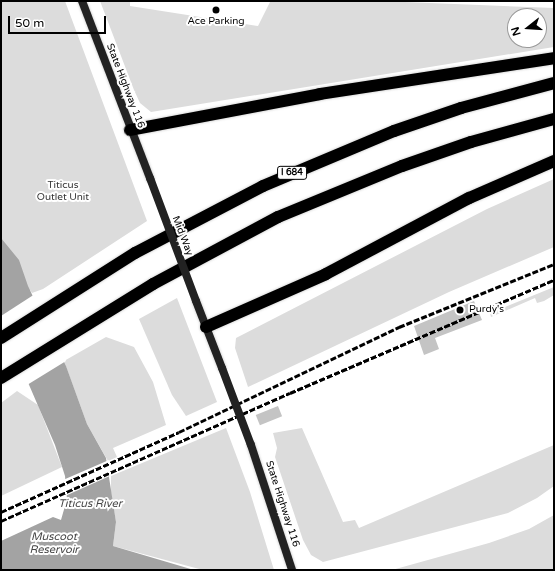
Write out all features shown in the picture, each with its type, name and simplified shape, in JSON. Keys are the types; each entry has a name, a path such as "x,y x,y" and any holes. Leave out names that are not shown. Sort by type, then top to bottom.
{"highway":[{"path":"130,130 320,94 554,58"},
{"name":"I 684","path":"1,338 142,250 263,186 394,131 461,108 554,82"},
{"path":"5,376 64,338 207,253 278,217 402,166 471,142 554,119"},
{"path":"206,327 320,276 469,198 554,161"}],"main road":[{"name":"State Highway 116","path":"82,1 130,130 150,178"},
{"name":"Mid Way","path":"150,178 222,368"},
{"name":"State Highway 116","path":"222,368 251,445 292,570"}],"green space":[{"name":"Titicus Outlet Unit","path":"1,1 65,1 147,221 43,289 32,293 30,290 1,308"},
{"path":"100,1 130,1 130,6 258,26 270,2 405,2 554,8 554,47 151,112 140,103"},
{"path":"554,179 554,247 449,292 248,387 235,348 236,338 487,209"},
{"path":"554,287 554,295 544,301 537,303 535,298 491,317 490,313"},
{"path":"177,298 217,402 186,416 172,395 139,319"},
{"path":"106,337 134,347 153,382 166,425 113,448 117,457 108,461 87,424 64,361"},
{"path":"17,391 38,405 62,467 1,496 1,403"},
{"path":"226,428 250,492 274,570 203,570 113,546 116,522 111,492 111,476"},
{"path":"302,428 343,522 355,520 359,528 554,445 554,486 537,498 508,513 323,562 311,555 303,540 275,457 277,448 273,433"},
{"path":"554,515 554,570 392,570 489,543 529,529"}],"water":[{"name":"Titicus River","path":"1,238 19,260 28,286 66,366 87,424 106,458 116,522 113,546 194,570 1,570 1,541 53,517 61,520 67,499 65,476 55,445 1,320"}],"pier":[{"path":"35,294 66,361 27,385 1,325 1,316"},
{"path":"109,460 112,475 65,496 63,480"}],"building":[{"path":"474,301 482,320 435,338 439,349 424,355 414,326"},
{"path":"278,406 282,416 260,425 256,415"}],"railway":[{"path":"1,512 179,432 399,327 554,264"},
{"path":"1,521 290,393 554,280"}],"place":[{"name":"Ace Parking","path":"216,10"},
{"name":"Purdy's","path":"460,310"}],"water label":[{"name":"Muscoot Reservoir","path":"54,544"}]}
